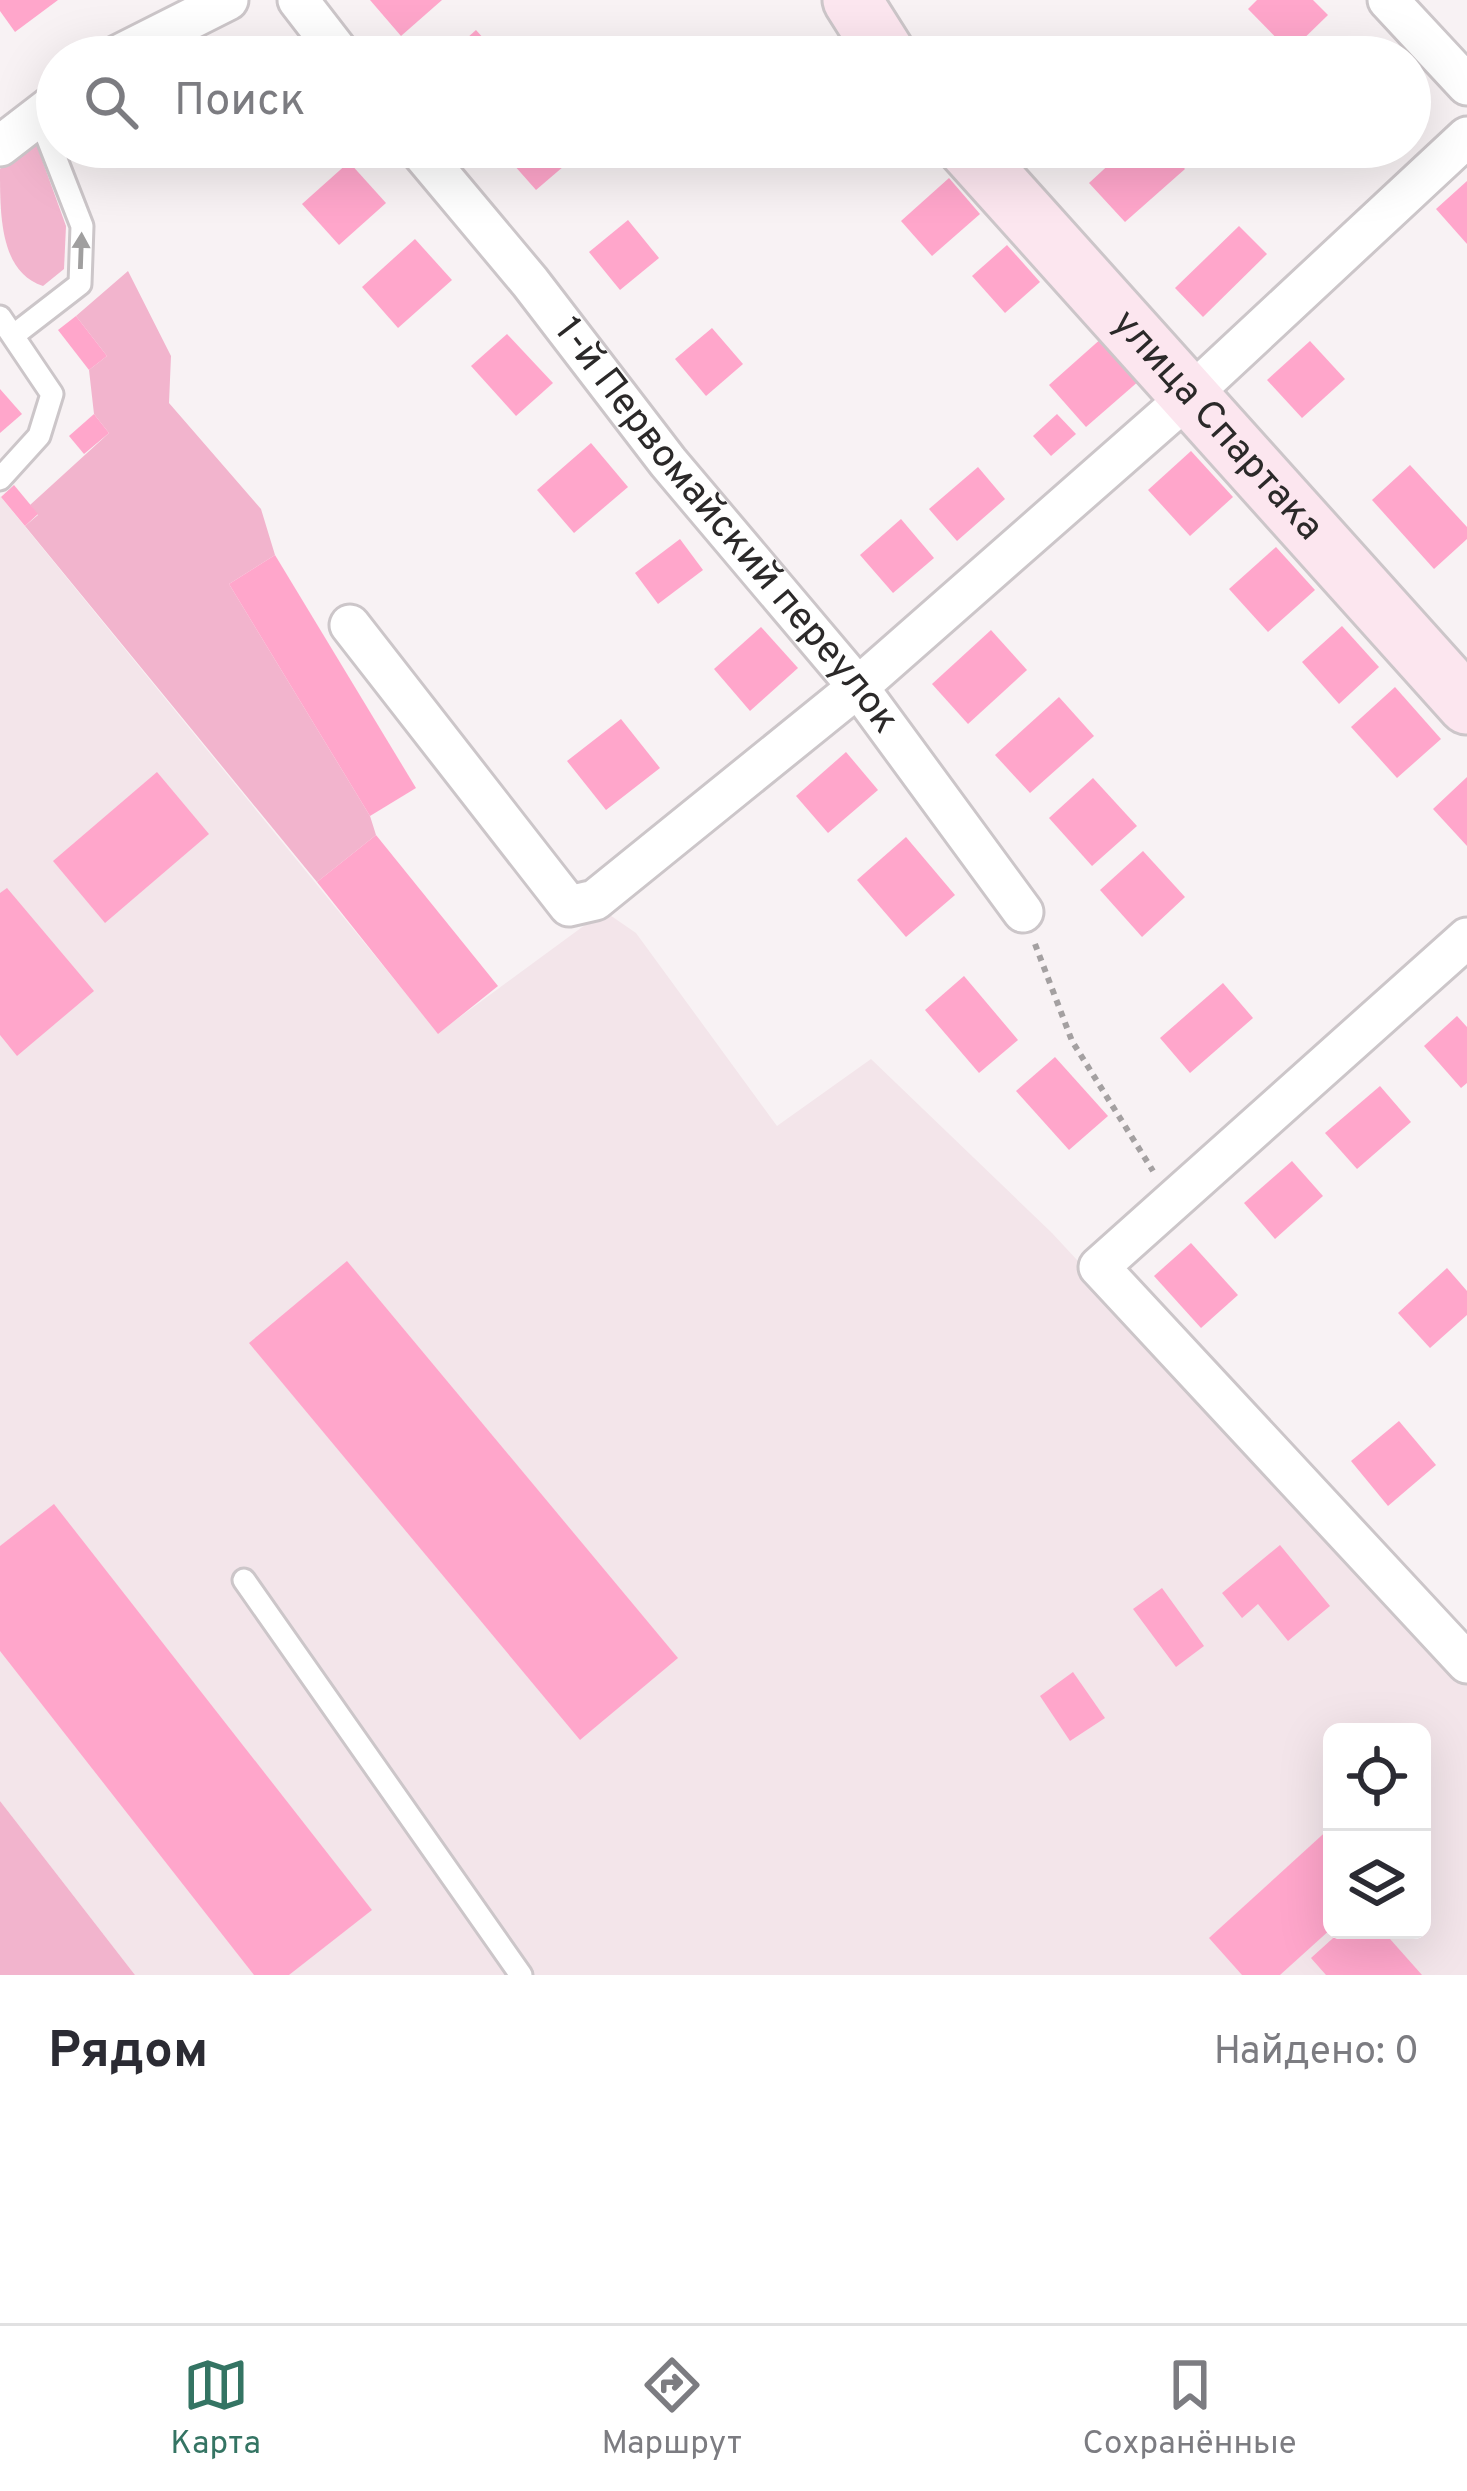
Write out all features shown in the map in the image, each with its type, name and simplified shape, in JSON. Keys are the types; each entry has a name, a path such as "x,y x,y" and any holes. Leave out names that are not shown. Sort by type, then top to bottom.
{"street":[{"path":"157,36 228,0"},
{"path":"298,0 326,36"},
{"path":"852,0 875,36"},
{"path":"1388,0 1421,36"},
{"path":"1431,46 1467,85"},
{"path":"0,146 36,118"},
{"path":"350,625 569,906 595,900 858,687 1188,397 1467,137"},
{"name":"1-й Первомайский переулок","path":"435,168 530,282 668,462 858,687 1023,912"},
{"name":"улица Спартака","path":"985,168 1467,705"},
{"path":"1467,938 1099,1267 1467,1663"}],"lane":[{"path":"0,478 39,436 52,394 7,326 80,284 82,226 65,168"},
{"path":"244,1580 521,1975"}],"path":[{"path":"1023,912 1072,1041 1171,1199"}],"shaded area":[{"path":"35,140 36,168 45,168 66,226 64,269 43,286 29,279 10,255 0,169"},
{"path":"128,271 171,356 169,403 261,509 275,555 229,584 370,816 376,835 317,882 25,526 38,515 30,505 109,433 94,414 89,370 107,356 76,316"},
{"path":"0,496 438,1033 604,911 636,933 777,1126 871,1059 1052,1233 1467,1681 1467,1975 135,1975 0,1801"},
{"path":"0,1801 135,1975 0,1975"}],"building":[{"path":"0,0 58,0 15,32 0,11"},
{"path":"370,0 442,0 401,36"},
{"path":"1257,0 1313,0 1328,15 1306,36 1274,36 1248,9"},
{"path":"342,168 354,168 386,203 339,245 302,204"},
{"path":"517,168 562,168 536,190"},
{"path":"1105,168 1185,169 1125,222 1089,183"},
{"path":"949,178 980,214 932,256 901,221"},
{"path":"1467,181 1467,244 1436,209"},
{"path":"628,220 659,258 620,290 589,252"},
{"path":"1239,226 1267,254 1203,317 1175,288"},
{"path":"415,239 452,280 398,328 362,287"},
{"path":"1007,245 1040,282 1005,313 972,276"},
{"path":"76,316 107,356 89,370 58,330"},
{"path":"712,328 743,364 706,396 675,359"},
{"path":"507,334 553,383 516,416 471,366"},
{"path":"1103,337 1140,380 1086,427 1049,385"},
{"path":"1310,341 1345,379 1302,418 1267,380"},
{"path":"0,389 22,414 0,433"},
{"path":"94,414 109,433 84,454 69,436"},
{"path":"1057,414 1076,434 1051,456 1033,436"},
{"path":"591,443 628,487 574,533 537,490"},
{"path":"1191,451 1233,497 1190,536 1148,490"},
{"path":"1410,465 1467,527 1467,539 1434,569 1372,500"},
{"path":"978,467 1005,499 957,541 929,509"},
{"path":"14,485 38,514 25,526 1,497"},
{"path":"901,519 934,558 893,593 860,555"},
{"path":"680,539 703,570 658,604 635,573"},
{"path":"1276,547 1315,590 1268,632 1229,589"},
{"path":"275,555 416,788 370,816 229,584"},
{"path":"1342,626 1379,667 1339,704 1302,662"},
{"path":"761,627 798,668 750,711 714,669"},
{"path":"991,630 1027,670 968,724 932,684"},
{"path":"1395,687 1441,739 1397,778 1351,727"},
{"path":"1059,697 1094,736 1030,793 995,755"},
{"path":"621,719 660,768 606,810 567,761"},
{"path":"846,752 878,790 828,833 796,796"},
{"path":"157,772 209,834 105,923 53,861"},
{"path":"1467,777 1467,846 1433,809"},
{"path":"1093,778 1137,826 1092,866 1049,818"},
{"path":"376,835 498,986 438,1034 317,882"},
{"path":"906,837 955,895 906,937 857,880"},
{"path":"1143,851 1185,897 1142,937 1100,890"},
{"path":"7,888 94,991 17,1056 0,1035 0,893"},
{"path":"964,976 1018,1040 979,1073 925,1010"},
{"path":"1223,983 1253,1018 1190,1073 1160,1038"},
{"path":"1457,1016 1467,1027 1467,1083 1461,1088 1424,1046"},
{"path":"1055,1057 1108,1116 1069,1150 1016,1091"},
{"path":"1380,1086 1411,1122 1357,1169 1325,1133"},
{"path":"1292,1161 1323,1196 1275,1239 1244,1203"},
{"path":"1191,1243 1238,1295 1201,1328 1154,1276"},
{"path":"347,1261 678,1658 580,1740 249,1343"},
{"path":"1447,1268 1467,1291 1467,1315 1430,1348 1398,1313"},
{"path":"1399,1421 1436,1465 1388,1506 1351,1461"},
{"path":"54,1504 372,1910 289,1975 254,1975 0,1651 0,1546"},
{"path":"1280,1545 1330,1606 1288,1641 1258,1604 1242,1618 1222,1593"},
{"path":"1162,1588 1204,1646 1176,1667 1133,1609"},
{"path":"1073,1672 1105,1718 1070,1741 1040,1696"},
{"path":"1323,1834 1323,1936 1280,1975 1242,1975 1209,1938"},
{"path":"1332,1939 1390,1939 1422,1975 1326,1975 1311,1958"}]}
